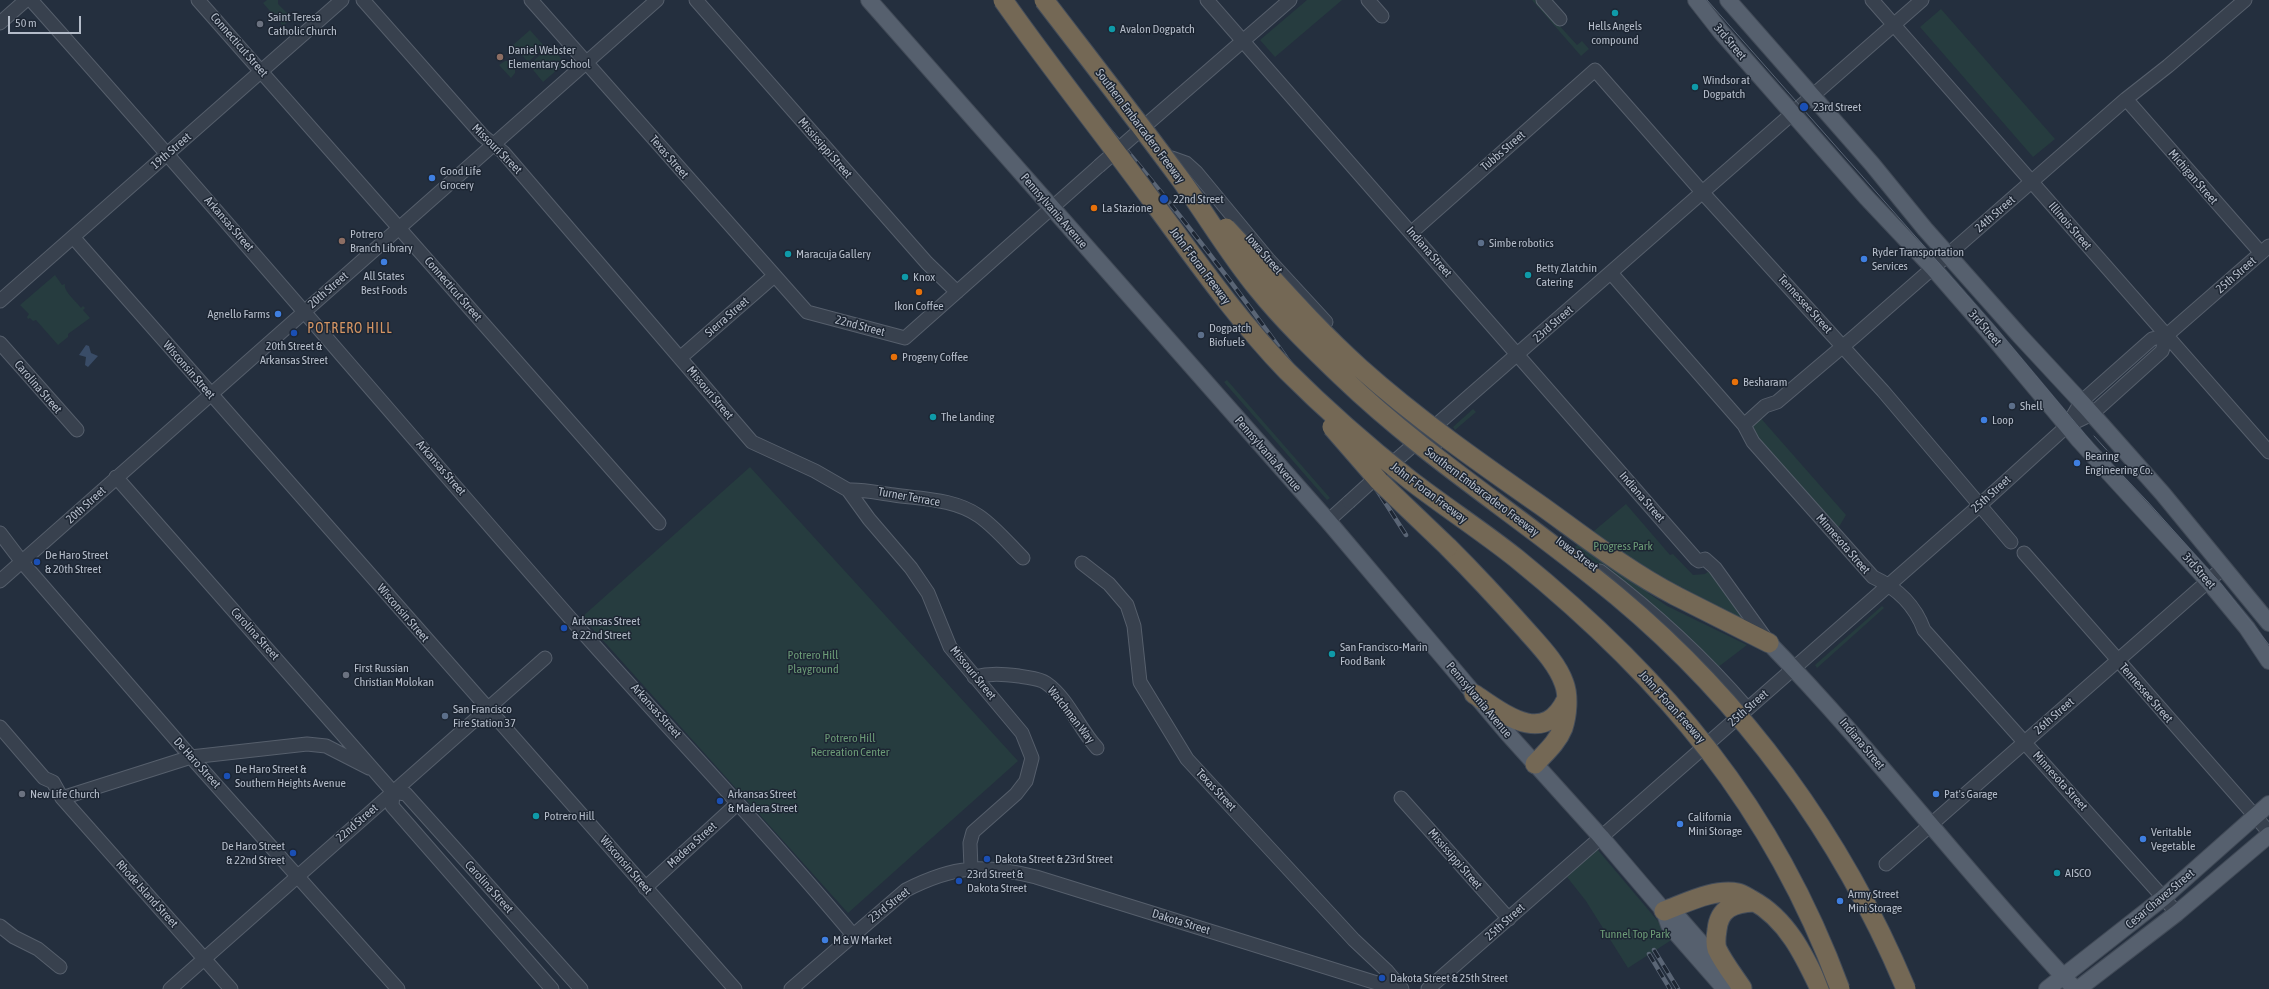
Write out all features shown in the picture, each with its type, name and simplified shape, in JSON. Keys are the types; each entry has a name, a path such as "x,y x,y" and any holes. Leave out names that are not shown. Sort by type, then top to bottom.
{"highway":[{"name":"John F Foran Freeway","path":"1003,0 1201,268 1258,338 1297,381 1379,455 1514,556 1552,588 1621,652 1680,713 1726,772 1768,838 1808,913 1840,989"},
{"name":"Southern Embarcadero Freeway","path":"1044,0 1182,182 1258,290 1343,378 1442,463 1615,595 1678,651 1735,711 1789,777 1836,850 1878,926 1906,989"},
{"path":"1182,182 1334,343 1390,394 1455,444 1653,584 1769,642"},
{"path":"1258,338 1379,481 1493,593 1535,640 1560,674 1566,688 1566,717 1563,728 1556,741 1535,764"},
{"path":"1474,694 1508,717 1526,724 1535,724 1554,716 1561,710 1566,700"},
{"path":"1664,910 1721,894 1739,893 1758,904 1778,921 1793,938 1820,989"},
{"path":"1736,989 1717,948 1716,938 1718,922 1722,914 1730,906 1738,903 1758,904"}],"main road":[{"name":"Pennsylvania Avenue","path":"869,0 1328,521 1535,764 1664,910 1678,917 1736,989"},
{"name":"3rd Street","path":"1696,0 1721,32 1866,198 1933,268 2067,426 2208,581 2247,628 2269,661"},
{"name":"3rd Street","path":"1728,0 1814,96 1948,255 2035,354 2082,402 2163,494 2269,623"},
{"name":"Indiana Street","path":"1769,642 1830,707 1930,825 2075,989"},
{"name":"Cesar Chavez Street","path":"2047,989 2163,898 2269,804"},
{"name":"Cesar Chavez Street","path":"2078,989 2177,913 2269,834"}],"street":[{"path":"0,23 26,0"},
{"name":"Arkansas Street","path":"31,0 305,310 578,627 738,803 853,935"},
{"name":"Connecticut Street","path":"198,0 659,523"},
{"name":"19th Street","path":"0,301 342,0"},
{"name":"Missouri Street","path":"363,0 483,136 503,152 752,442 815,471 848,490 869,519 912,568 928,593 950,647 1022,733 1032,758 1026,781 1016,794 973,832 970,843 971,868"},
{"name":"Texas Street","path":"531,0 774,276 808,312"},
{"name":"20th Street","path":"0,580 657,0"},
{"name":"Mississippi Street","path":"696,0 927,263 957,292"},
{"name":"Indiana Street","path":"1207,0 1412,232 1696,559 1699,561 1705,559 1715,568 1769,642"},
{"name":"22nd Street","path":"808,312 905,338 1290,0"},
{"path":"1368,0 1382,16"},
{"path":"1543,0 1560,19"},
{"name":"Illinois Street","path":"1872,0 2269,452"},
{"name":"23rd Street","path":"1328,521 1922,0"},
{"name":"24th Street","path":"1744,425 1765,406 1777,402 2126,99 2168,66 2245,0"},
{"name":"Tubbs Street","path":"1412,232 1595,70"},
{"name":"Tennessee Street","path":"1595,70 1703,192 1843,346 2011,542"},
{"name":"Michigan Street","path":"2126,99 2265,250"},
{"name":"Iowa Street","path":"1142,129 1172,158 1186,163 1196,172 1268,260 1331,328 1349,357 1424,436 1637,598 1679,636 1747,708"},
{"name":"Wisconsin Street","path":"73,237 735,989"},
{"name":"25th Street","path":"1428,989 1888,584 1980,505 2067,426 2082,402 2152,339 2167,335 2265,250"},
{"name":"Minnesota Street","path":"1611,273 1744,425 1753,442 1873,577 1888,584 1900,593 1918,614 1924,630 2177,913"},
{"name":"Sierra Street","path":"680,358 774,276"},
{"name":"25th Street","path":"2067,426 2092,414 2162,351 2167,335"},
{"name":"Carolina Street","path":"0,343 77,430"},
{"name":"Carolina Street","path":"116,477 378,772 393,792 392,806 552,989"},
{"name":"Turner Terrace","path":"848,490 867,489 892,495 926,498 965,508 979,516 1024,558"},
{"name":"De Haro Street","path":"0,533 22,562 191,756 398,989"},
{"name":"Tennessee Street","path":"2024,553 2256,817 2269,834"},
{"name":"Texas Street","path":"1082,564 1109,584 1126,605 1134,626 1140,682 1187,759 1354,940 1387,971 1402,989"},
{"name":"26th Street","path":"1886,864 2223,568"},
{"name":"22nd Street","path":"170,989 545,658"},
{"name":"Watchman Way","path":"974,676 992,673 1045,682 1056,692 1086,736 1097,748"},
{"name":"Rhode Island Street","path":"0,727 44,778 46,786 54,795 62,798 231,989"},
{"path":"62,798 191,756 307,744 326,746 378,772"},
{"name":"Carolina Street","path":"393,792 406,794 581,989"},
{"name":"Mississippi Street","path":"1401,798 1509,919"},
{"name":"Madera Street","path":"645,888 738,803"},
{"name":"23rd Street","path":"791,989 906,890 945,873 971,868"},
{"name":"Dakota Street","path":"971,868 996,869 1036,877 1380,984 1387,989"},
{"path":"0,926 14,937 38,949 60,967"}],"green space":[{"path":"267,0 278,0 278,4 292,18 283,26 263,3"},
{"path":"1307,0 1342,0 1275,57 1260,40"},
{"path":"1532,0 1536,0 1577,45 1582,41 1589,49 1581,56"},
{"path":"1941,9 2055,139 2033,157 1920,27"},
{"path":"530,30 545,47 528,62 513,45"},
{"path":"550,46 565,63 543,82 529,65"},
{"path":"505,61 510,61 515,66 515,73 511,78 499,65"},
{"path":"55,275 62,285 65,284 68,293 81,308 83,306 85,308 83,310 90,318 68,334 68,337 58,345 36,320 33,321 30,318 28,319 27,317 29,314 20,305"},
{"path":"1227,380 1330,498 1327,500 1224,382"},
{"path":"1473,409 1476,412 1455,430 1453,427"},
{"path":"1758,415 1846,515 1837,530 1751,430 1753,420"},
{"name":"Potrero Hill Recreation Center","path":"750,467 1018,761 848,913 582,617"},
{"name":"Progress Park","path":"1626,504 1670,555 1673,554 1693,575 1705,574 1710,570 1743,616 1741,618 1735,618 1653,576 1648,593 1667,606 1747,645 1713,671 1637,595 1575,547"},
{"path":"1882,606 1884,608 1817,668 1815,665"},
{"name":"Tunnel Top Park","path":"1597,849 1673,939 1628,968 1586,901 1567,877"}],"water":[{"path":"86,345 89,346 91,353 98,356 88,367 85,365 86,357 79,355"}],"tram line":[{"path":"1707,0 1996,328 2098,450 2147,501 2222,585 2269,645"},
{"path":"2094,436 2113,457"}],"railway":[{"path":"1042,53 1141,168 1234,286 1279,347 1365,471 1406,535"},
{"path":"1037,57 1087,112"},
{"path":"1654,950 1678,989"},
{"path":"1649,954 1670,989"}],"place":[{"name":"Hells Angels compound","path":"1615,13"},
{"name":"Saint Teresa Catholic Church","path":"260,24"},
{"name":"Avalon Dogpatch","path":"1112,29"},
{"name":"Daniel Webster Elementary School","path":"500,57"},
{"name":"Windsor at Dogpatch","path":"1695,87"},
{"name":"23rd Street","path":"1804,107"},
{"name":"Good Life Grocery","path":"432,178"},
{"name":"22nd Street","path":"1164,199"},
{"name":"La Stazione","path":"1094,208"},
{"name":"Potrero Branch Library","path":"342,241"},
{"name":"Simbe robotics","path":"1481,243"},
{"name":"Maracuja Gallery","path":"788,254"},
{"name":"Ryder Transportation Services","path":"1864,259"},
{"name":"All States Best Foods","path":"384,262"},
{"name":"Betty Zlatchin Catering","path":"1528,275"},
{"name":"Knox","path":"905,277"},
{"name":"Ikon Coffee","path":"919,292"},
{"name":"Agnello Farms","path":"278,314"},
{"name":"20th Street & Arkansas Street","path":"294,333"},
{"name":"Dogpatch Biofuels","path":"1201,335"},
{"name":"Progeny Coffee","path":"894,357"},
{"name":"Besharam","path":"1735,382"},
{"name":"Shell","path":"2012,406"},
{"name":"The Landing","path":"933,417"},
{"name":"Loop","path":"1984,420"},
{"name":"Bearing Engineering Co.","path":"2077,463"},
{"name":"De Haro Street & 20th Street","path":"37,562"},
{"name":"Arkansas Street & 22nd Street","path":"564,628"},
{"name":"San Francisco-Marin Food Bank","path":"1332,654"},
{"name":"First Russian Christian Molokan","path":"346,675"},
{"name":"San Francisco Fire Station 37","path":"445,716"},
{"name":"De Haro Street & Southern Heights Avenue","path":"227,776"},
{"name":"New Life Church","path":"22,794"},
{"name":"Pat's Garage","path":"1936,794"},
{"name":"Arkansas Street & Madera Street","path":"720,801"},
{"name":"Potrero Hill","path":"536,816"},
{"name":"California Mini Storage","path":"1680,824"},
{"name":"Veritable Vegetable","path":"2143,839"},
{"name":"De Haro Street & 22nd Street","path":"293,853"},
{"name":"Dakota Street & 23rd Street","path":"987,859"},
{"name":"AISCO","path":"2057,873"},
{"name":"23rd Street & Dakota Street","path":"959,881"},
{"name":"Army Street Mini Storage","path":"1840,901"},
{"name":"M & W Market","path":"825,940"},
{"name":"Dakota Street & 25th Street","path":"1382,978"}],"district":[{"name":"POTRERO HILL","path":"350,329"}],"park label":[{"name":"Potrero Hill Playground","path":"813,662"}]}
